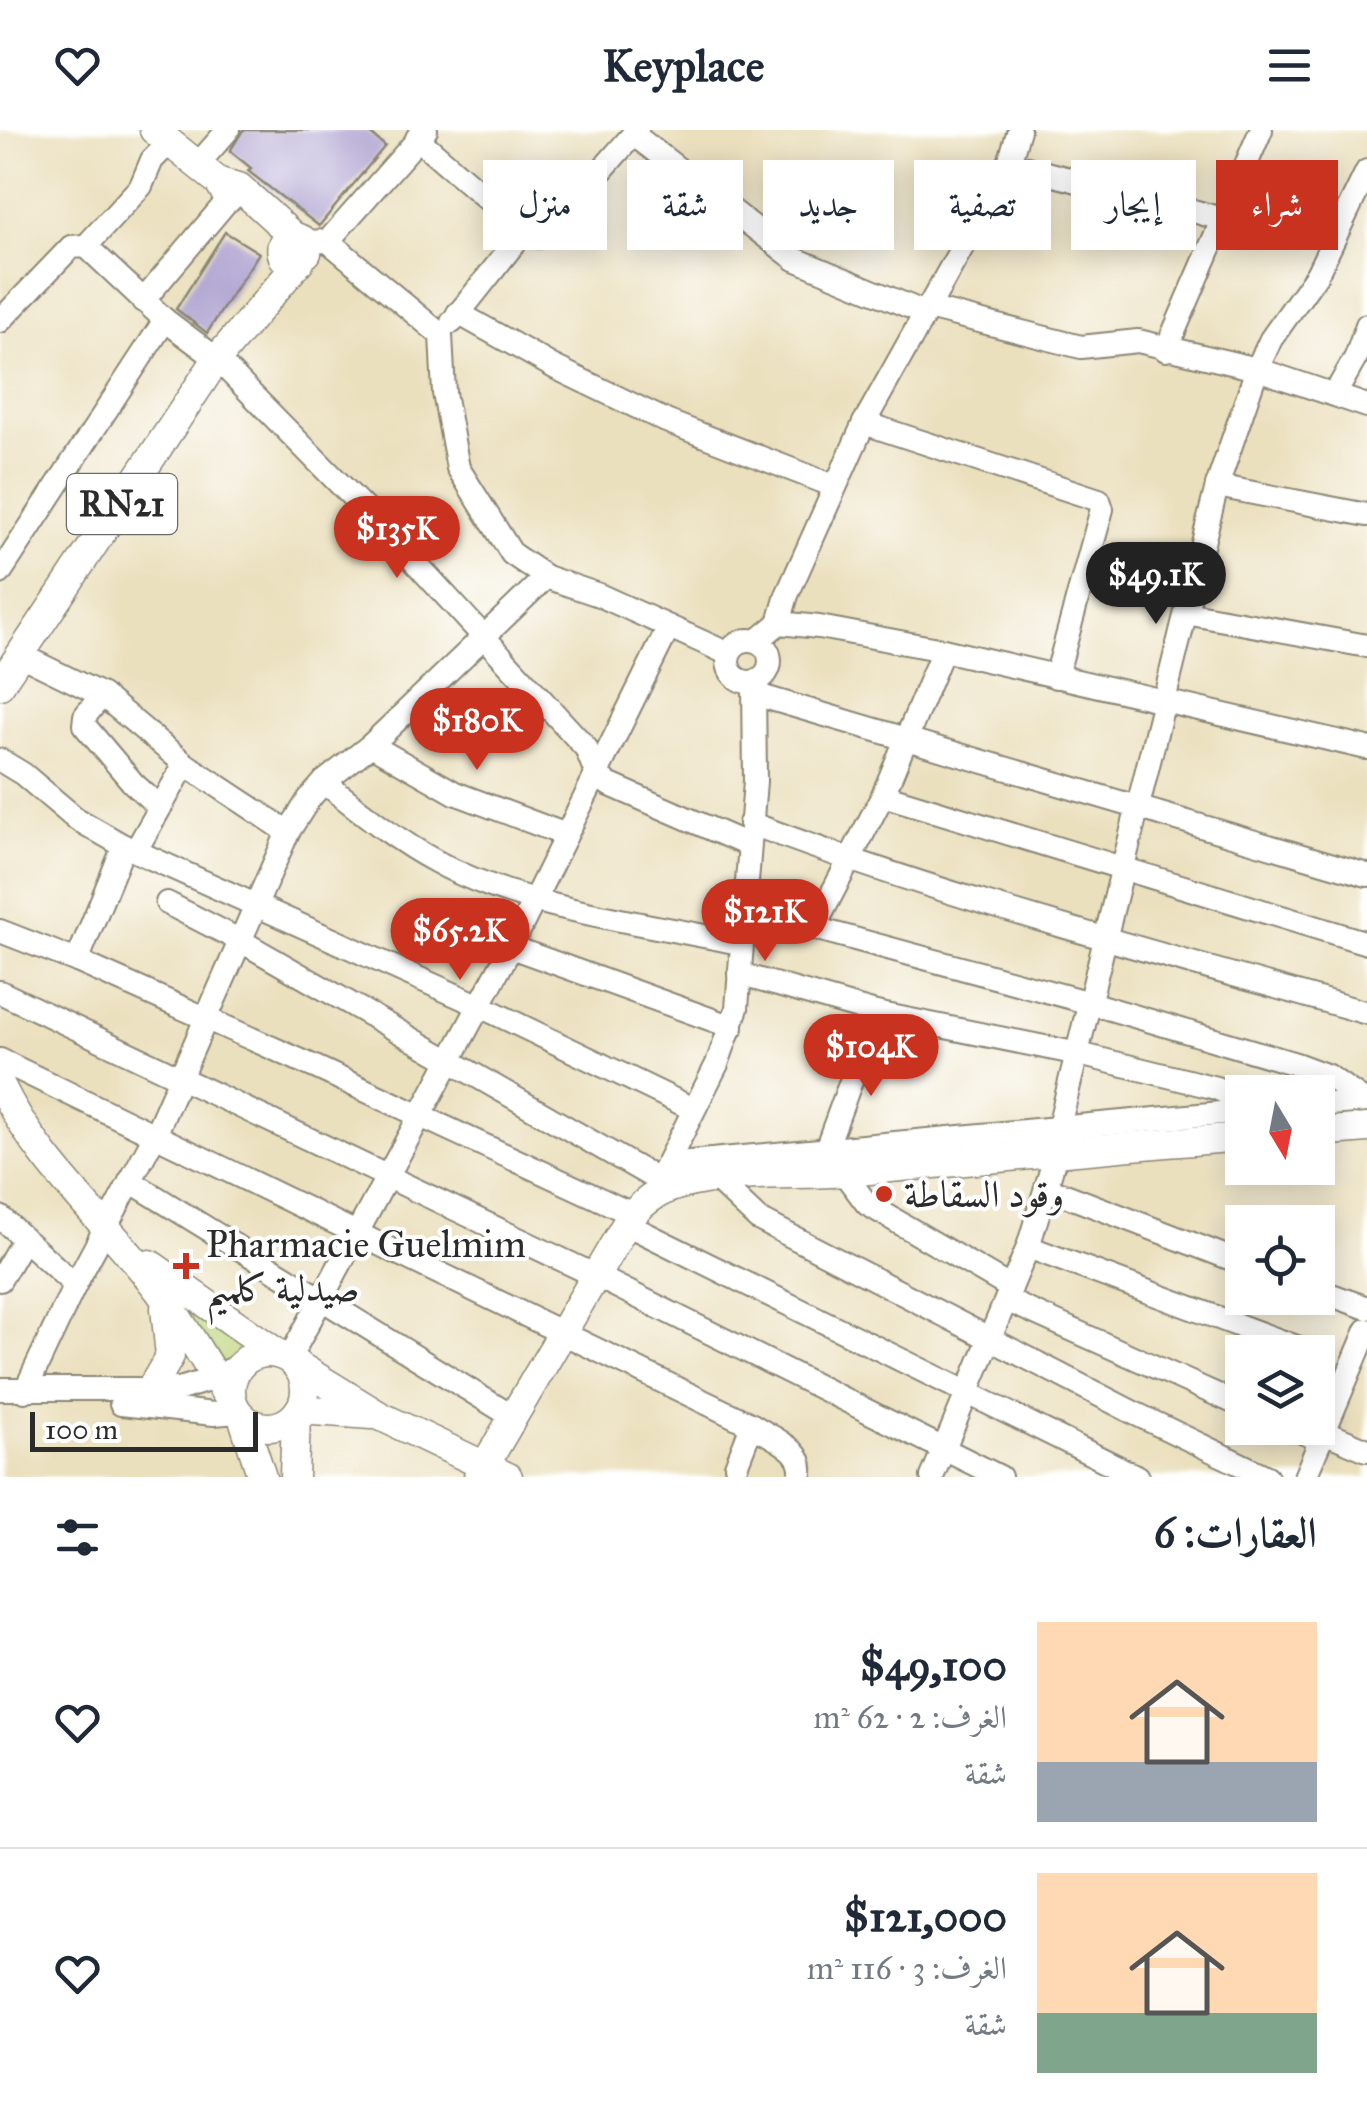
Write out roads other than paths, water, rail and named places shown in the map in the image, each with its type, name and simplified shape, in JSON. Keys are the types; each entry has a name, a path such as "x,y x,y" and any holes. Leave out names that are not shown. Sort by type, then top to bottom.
{"main road":[{"path":"162,136 298,246"},
{"name":"RN21","path":"0,684 217,359 244,323 263,308 298,246"},
{"path":"0,1084 58,1174 163,1296 238,1411 254,1424 274,1426 297,1412 380,1416"},
{"path":"1335,1124 1366,1110"},
{"path":"110,1231 178,1286 288,1359 380,1416 490,1473 512,1418 594,1274 646,1197 716,1179 919,1152 1058,1139 1225,1138"},
{"path":"149,1392 170,1356 163,1296"},
{"path":"262,1477 230,1386 242,1362 260,1354 288,1359 305,1386 297,1412 294,1477"}],"street":[{"path":"144,300 221,183 228,130"},
{"path":"1010,160 1019,130"},
{"path":"1248,160 1261,130"},
{"path":"607,164 635,132 794,258 927,310 1081,347 1127,340 1257,370 1367,406"},
{"path":"441,335 298,246 414,135 483,195"},
{"path":"0,321 71,247 86,246 141,186 162,136"},
{"path":"932,1477 1028,1247 1047,1188 1104,938 1166,703 1217,486 1271,339 1317,274 1367,171"},
{"path":"1051,175 1142,195 1216,218"},
{"path":"1166,350 1216,232"},
{"path":"86,246 165,320 217,359 391,536 586,748 596,772 608,784 749,834 1367,1013"},
{"path":"508,250 441,335 444,393 458,468 512,554 546,578 599,596 729,654"},
{"path":"960,250 864,423 787,595 780,624 757,642 738,643 729,654 733,675 754,688 908,737 1367,875"},
{"path":"458,313 666,421 834,486"},
{"path":"0,572 165,320"},
{"path":"1335,394 1356,357 1367,326"},
{"path":"864,423 1099,500 1102,509 1056,677"},
{"path":"1217,486 1367,515"},
{"path":"29,1391 75,1285 110,1231 288,832 309,798 372,744 546,578"},
{"path":"1186,613 1367,646"},
{"path":"780,624 818,627 943,650 1367,748"},
{"path":"288,1359 512,947 669,628"},
{"path":"646,1197 732,1028 737,1008 755,780 754,688 770,662 767,650 757,642"},
{"path":"814,928 883,795 943,650"},
{"path":"20,655 102,696 185,764 288,832"},
{"path":"102,696 85,716 84,725 159,808"},
{"path":"372,744 455,792 566,836"},
{"path":"0,760 75,818 130,848 478,1005 692,1108"},
{"path":"76,961 130,848 185,764"},
{"path":"324,782 436,862 536,900 740,943"},
{"path":"883,795 1367,943"},
{"path":"744,895 814,928 1296,1064 1328,1076 1366,1110"},
{"path":"167,902 450,1060 646,1197 968,1391 1138,1477"},
{"path":"0,931 76,961 420,1115 646,1197 829,1165"},
{"path":"512,947 732,1028"},
{"path":"739,974 876,1012 1079,1054 1225,1092"},
{"path":"0,992 594,1274 1000,1477"},
{"path":"829,1165 876,1012"},
{"path":"0,1060 752,1425 799,1456 803,1467 800,1477"},
{"path":"1335,1107 1366,1110"},
{"path":"1058,1139 1225,1114"},
{"path":"829,1165 873,1208 1009,1294 1225,1398"},
{"path":"716,1179 758,1219 990,1340 1268,1477"},
{"path":"130,1182 512,1418"},
{"path":"1047,1188 1225,1256"},
{"path":"0,1217 75,1285"},
{"path":"0,1280 23,1240"},
{"path":"1028,1247 1264,1335"},
{"path":"1335,1296 1367,1308"},
{"path":"1335,1415 1355,1379 1367,1330"},
{"path":"29,1391 180,1389 215,1378 242,1362"},
{"path":"0,1389 195,1412 238,1411"},
{"path":"736,1466 752,1425"},
{"path":"1335,1440 1367,1450"},
{"path":"1305,1477 1319,1445"}],"place":[{"name":"وقود السقاطة","path":"884,1194"},
{"name":"Pharmacie Guelmim صيدلية كلميم","path":"186,1266"}]}
